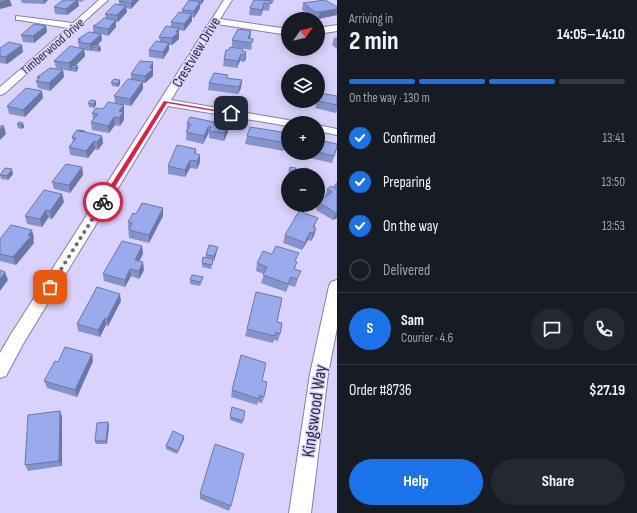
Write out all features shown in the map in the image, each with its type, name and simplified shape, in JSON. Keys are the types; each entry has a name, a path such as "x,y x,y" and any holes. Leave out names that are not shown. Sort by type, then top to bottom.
{"street":[{"name":"Timberwood Drive","path":"0,92 104,0"},
{"name":"Crestview Drive","path":"0,370 17,339 166,102 228,0"},
{"path":"19,18 75,26"},
{"path":"215,21 281,31"},
{"path":"325,30 337,28"},
{"path":"166,102 281,122"},
{"path":"325,129 337,132"},
{"name":"Kingswood Way","path":"300,513 319,374 336,294"}],"building":[{"path":"63,0 77,0 66,9 54,7"},
{"path":"133,0 131,3 119,1"},
{"path":"189,0 200,2 194,11 182,10"},
{"path":"254,0 271,1 270,4 264,3 262,10 250,8"},
{"path":"325,0 337,7 337,9 315,12 303,3"},
{"path":"115,4 126,6 117,15 105,14"},
{"path":"179,12 192,14 184,24 171,22"},
{"path":"104,18 116,20 108,29 93,26 97,24"},
{"path":"34,24 46,26 33,36 21,35"},
{"path":"166,26 179,28 176,32 179,32 172,38 159,37"},
{"path":"238,29 251,31 248,38 253,39 252,43 232,40"},
{"path":"89,32 101,34 90,44 78,42 81,40 78,39"},
{"path":"156,41 169,43 163,52 149,50"},
{"path":"9,42 22,45 5,57 0,56 0,48"},
{"path":"94,45 100,46 98,48 92,47"},
{"path":"70,46 84,49 69,63 54,61"},
{"path":"230,47 243,49 242,51 246,52 245,55 241,54 238,61 224,59 226,50 229,50"},
{"path":"140,61 153,62 150,68 153,69 145,76 131,74"},
{"path":"73,65 78,66 76,68 71,67"},
{"path":"50,68 63,70 49,83 36,81 40,77 37,77"},
{"path":"214,73 228,75 226,78 242,80 239,87 209,83"},
{"path":"114,79 120,80 117,84 111,82"},
{"path":"128,79 143,81 130,99 114,96"},
{"path":"26,88 42,91 23,110 7,106"},
{"path":"325,94 337,96 337,105 325,102"},
{"path":"91,100 96,101 93,104 88,103"},
{"path":"108,102 124,105 119,111 123,112 119,118 114,117 108,126 91,122 98,114 92,113 96,108 103,109"},
{"path":"190,117 228,125 224,133 209,131 211,127 208,127 204,136 186,132 191,124 187,123"},
{"path":"250,127 281,132 281,142 247,136"},
{"path":"77,130 102,136 97,142 94,141 86,151 69,147 76,138 72,137"},
{"path":"325,141 337,144 334,156 325,154"},
{"path":"177,145 196,149 194,153 200,155 197,161 190,160 185,170 168,166"},
{"path":"66,164 82,167 69,185 52,182"},
{"path":"5,168 12,169 7,176 0,175"},
{"path":"331,186 336,189 337,188 336,213 325,206 325,197 332,192 327,189"},
{"path":"44,190 62,194 50,211 46,210 40,219 25,216"},
{"path":"142,203 163,208 149,235 129,230 132,223 128,222 133,213 136,214"},
{"path":"298,212 318,218 313,227 316,228 313,233 310,232 305,243 285,235"},
{"path":"11,225 32,230 28,235 31,236 13,257 0,254 0,239"},
{"path":"122,241 142,246 135,260 143,262 139,271 130,269 125,280 103,274"},
{"path":"209,245 218,247 214,256 206,255"},
{"path":"276,246 299,253 295,261 297,262 294,269 301,271 297,279 291,277 288,284 263,275 267,267 257,263 263,251 272,254"},
{"path":"203,257 213,259 212,265 202,263"},
{"path":"0,270 5,272 0,279"},
{"path":"192,275 203,277 201,282 190,280"},
{"path":"97,287 120,294 107,319 105,318 98,330 77,324"},
{"path":"256,292 282,298 277,322 282,323 280,334 276,332 275,336 247,329"},
{"path":"65,347 92,354 75,390 44,381 55,361 58,362"},
{"path":"241,355 266,363 262,381 267,382 264,397 259,395 259,399 232,390"},
{"path":"232,407 245,411 243,421 230,417"},
{"path":"60,411 59,461 25,465 28,415"},
{"path":"108,422 106,441 95,441 97,423"},
{"path":"173,431 184,436 178,451 166,446"},
{"path":"215,444 244,454 231,506 200,494"}],"way so far":[{"path":"50,287 103,202"}],"route":[{"path":"103,202 166,102 231,113"}]}
